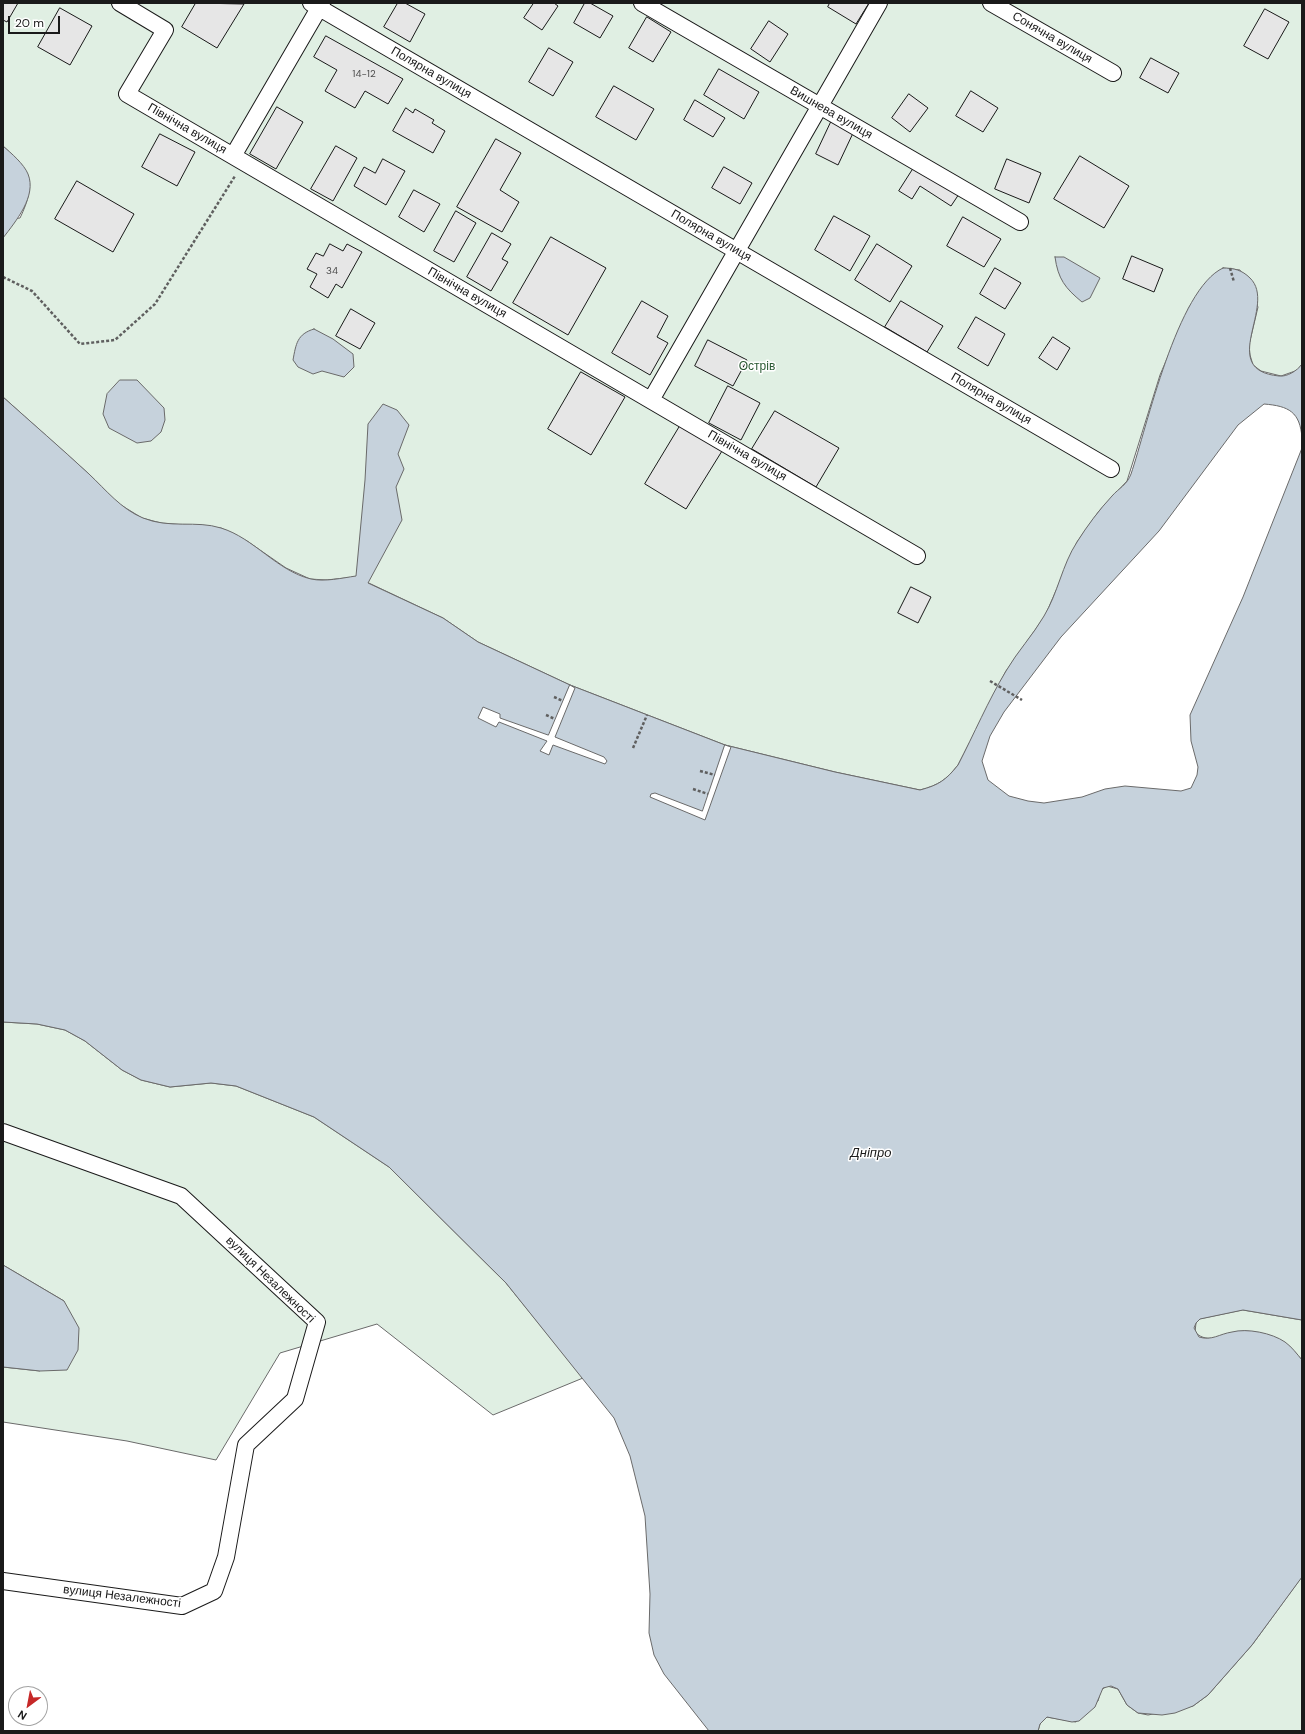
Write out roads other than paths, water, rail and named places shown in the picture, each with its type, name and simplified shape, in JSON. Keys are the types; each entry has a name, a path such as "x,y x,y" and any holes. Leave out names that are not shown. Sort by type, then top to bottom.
{"street":[{"name":"Північна вулиця","path":"120,3 165,30 127,94 917,556"},
{"name":"Вишнева вулиця","path":"642,3 1020,222"},
{"path":"651,400 879,3"},
{"name":"Сонячна вулиця","path":"991,3 1113,73"},
{"path":"238,159 317,5"},
{"name":"Полярна вулиця","path":"317,5 1111,469"},
{"name":"вулиця Незалежності","path":"3,1132 181,1196 317,1322 295,1399 246,1445 226,1557 214,1591 182,1606 3,1581"}],"water":[{"path":"3,146 24,166 30,182 30,191 24,208 3,238"},
{"path":"1055,257 1064,257 1100,278 1090,298 1082,302 1071,292 1060,277"},
{"name":"Дніпро","path":"1223,268 1241,271 1250,278 1257,290 1257,304 1250,349 1252,362 1261,371 1279,376 1285,376 1292,373 1302,364 1302,438 1301,429 1296,416 1292,412 1280,406 1264,404 1238,425 1159,531 1061,637 1004,712 990,736 982,761 988,780 1009,796 1028,801 1044,803 1082,797 1105,789 1125,786 1181,791 1191,788 1197,775 1198,767 1191,741 1190,715 1243,597 1302,448 1302,1320 1243,1310 1200,1319 1194,1328 1199,1337 1204,1338 1212,1338 1238,1331 1259,1332 1273,1336 1285,1342 1302,1360 1302,1577 1252,1645 1208,1695 1193,1706 1175,1713 1162,1715 1138,1713 1127,1705 1118,1689 1111,1686 1103,1688 1095,1707 1079,1721 1072,1722 1047,1717 1040,1724 1038,1731 709,1731 664,1674 654,1655 649,1633 650,1594 645,1516 630,1456 614,1418 506,1283 389,1167 314,1117 236,1086 211,1083 170,1087 141,1080 122,1070 85,1041 65,1030 37,1024 3,1022 3,397 89,474 114,499 128,510 143,518 163,523 202,525 221,528 244,539 287,569 311,579 322,580 356,576 365,480 368,424 383,404 397,410 409,425 398,454 404,469 396,487 402,520 368,583 443,618 478,642 570,685 725,745 835,772 920,790 942,781 950,775 958,765 999,682 1010,664 1040,623 1049,607 1067,560 1077,542 1098,512 1129,478 1138,453 1155,394 1178,330 1191,302 1206,281"},
{"path":"314,329 333,339 353,354 354,367 344,377 322,371 313,374 298,367 293,360 298,340 308,331"},
{"path":"120,380 137,380 164,408 165,420 161,432 151,441 137,443 109,428 103,414 107,394"},
{"path":"3,1265 64,1301 79,1328 78,1350 67,1370 40,1371 3,1367"}],"park label":[{"name":"Острів","path":"757,367"}]}
